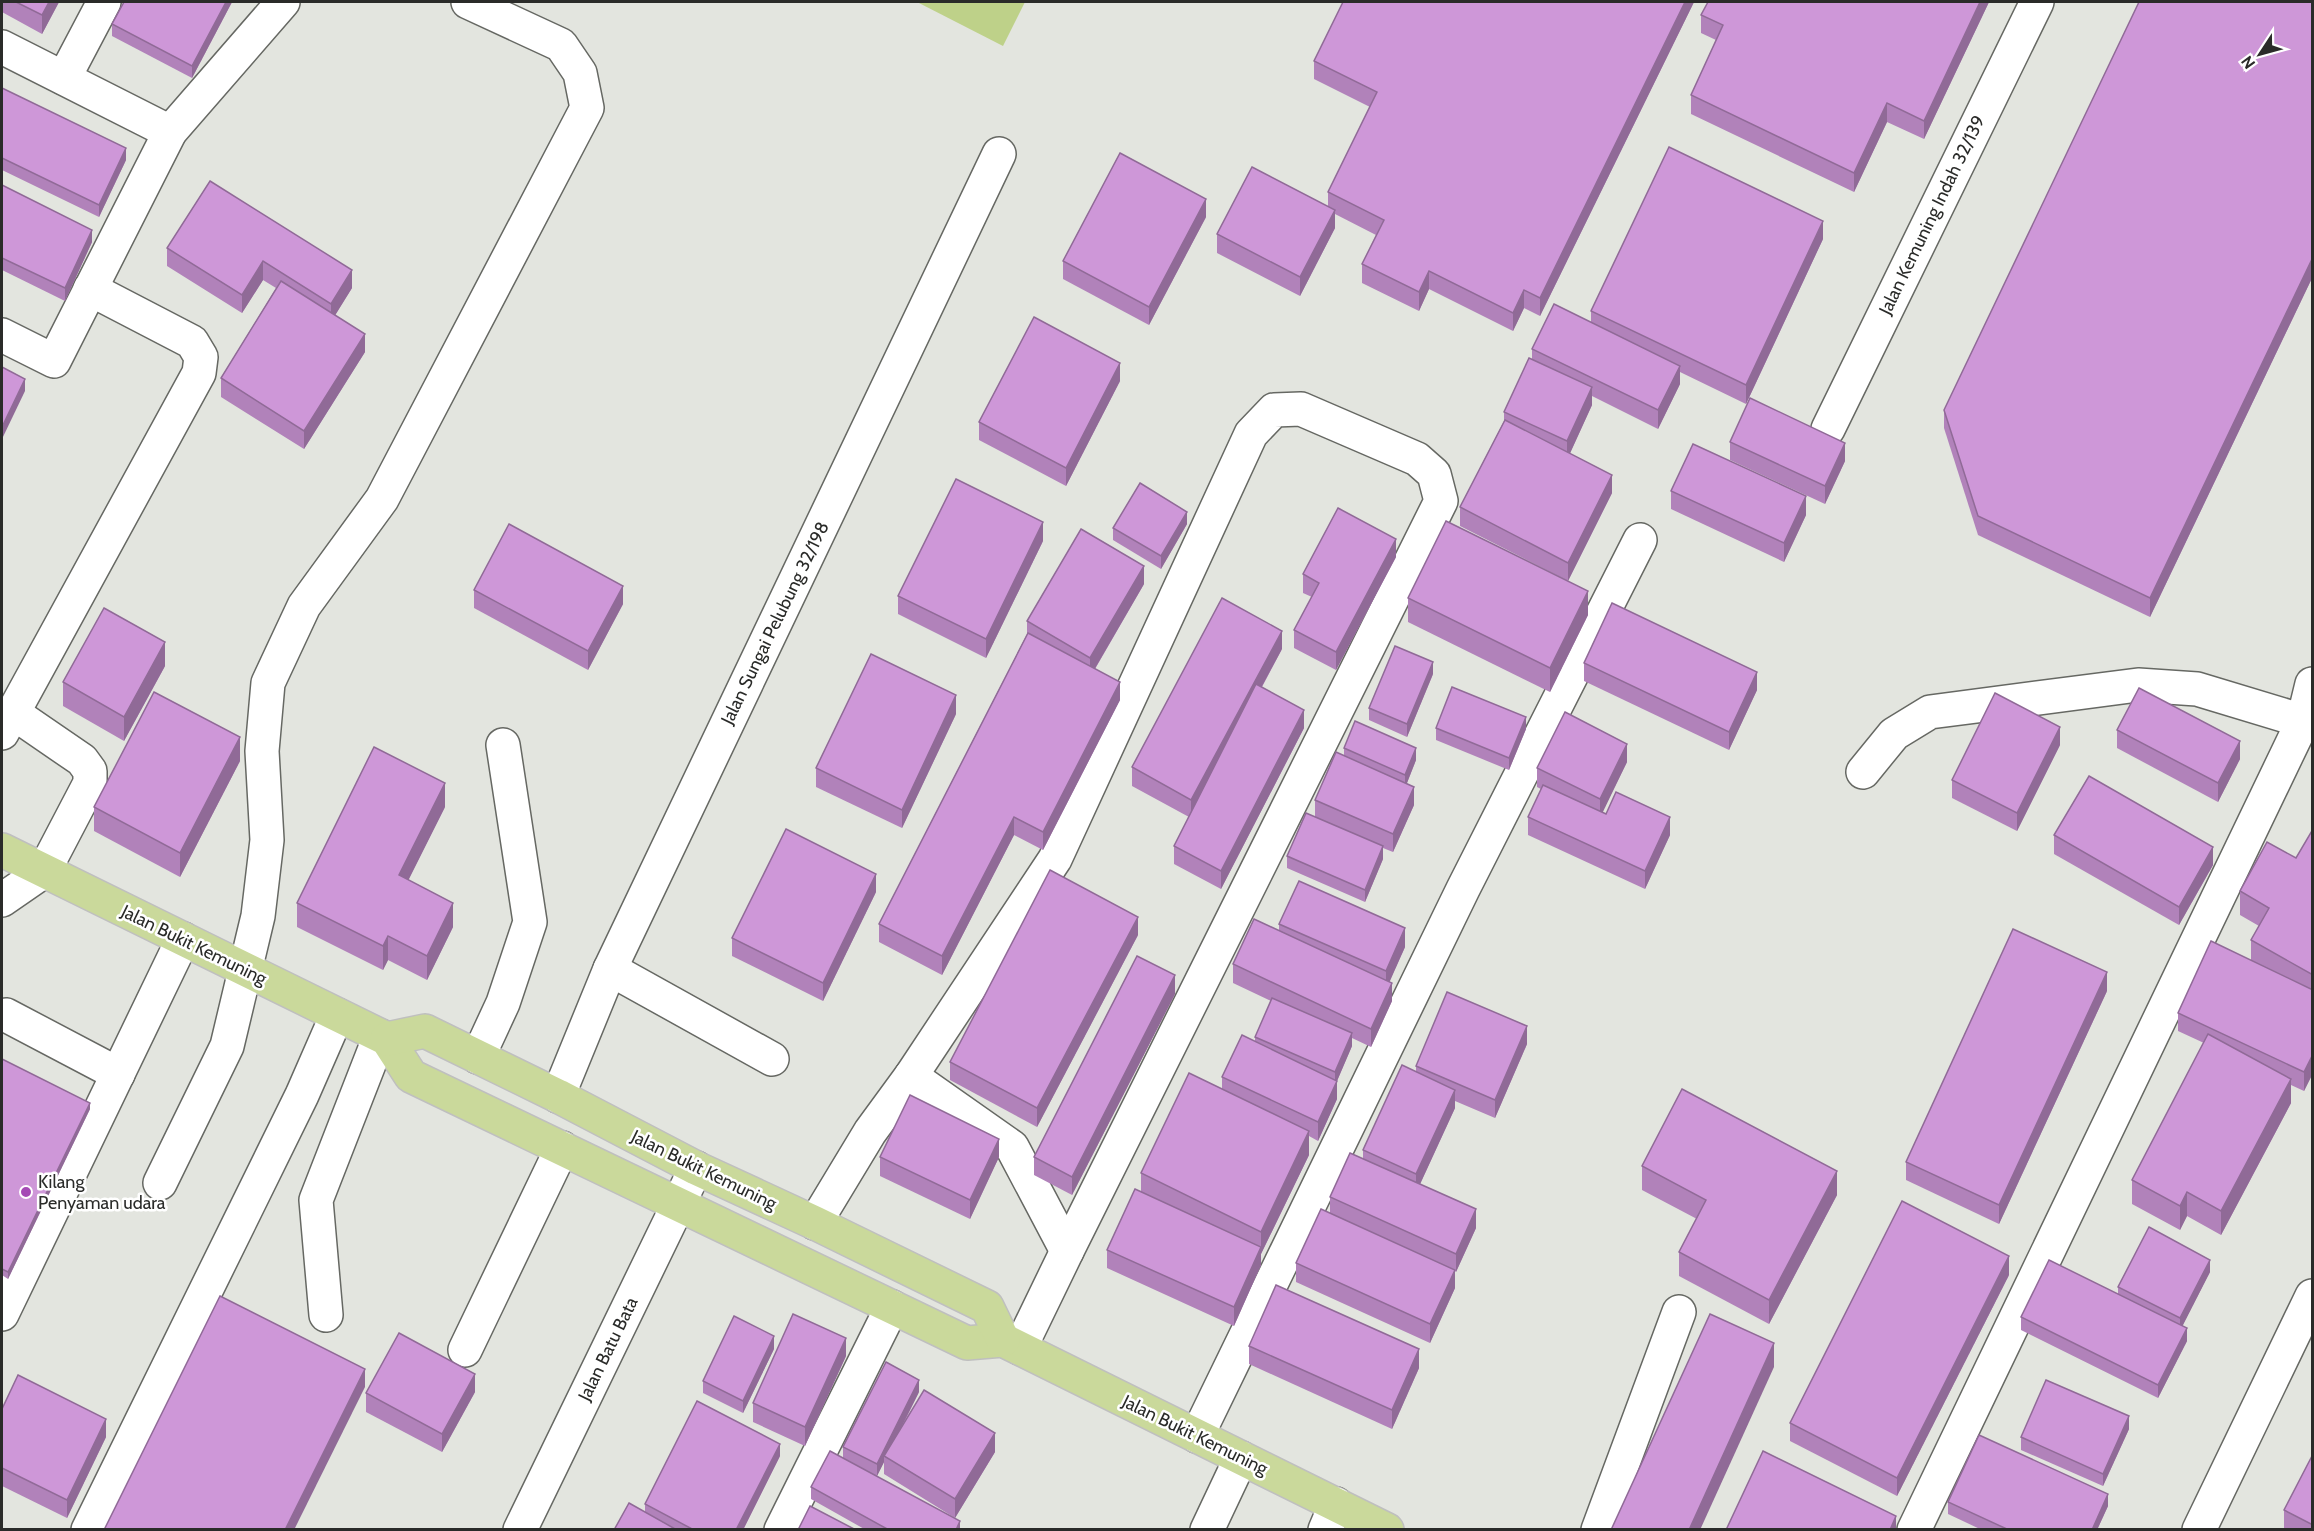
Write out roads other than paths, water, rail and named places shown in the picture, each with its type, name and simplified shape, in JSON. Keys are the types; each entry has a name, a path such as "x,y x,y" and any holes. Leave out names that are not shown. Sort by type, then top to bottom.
{"main road":[{"name":"Jalan Bukit Kemuning","path":"2,850 383,1037 425,1031 558,1096 696,1168 987,1307 1012,1344 1241,1458 1331,1517 1382,1528"},
{"path":"383,1037 411,1076 967,1343 1012,1344"}],"street":[{"path":"64,78 104,2"},
{"path":"2,334 54,361 170,132 283,2"},
{"path":"160,1183 227,1046 258,916 267,840 262,751 268,683 304,606 382,499 587,108 580,73 561,45 468,2"},
{"name":"Jalan Kemuning Indah 32/139","path":"1828,429 2037,2"},
{"path":"2,47 170,132"},
{"name":"Jalan Sungai Pelubung 32/198","path":"558,1096 610,969 999,154"},
{"path":"85,226 116,241"},
{"path":"2,900 44,871 90,783 90,771 82,760 7,723 199,373 201,357 192,342 90,289"},
{"path":"815,1223 870,1132 911,1076 1055,859 1251,434 1274,410 1301,409 1418,459 1434,474 1441,501 1067,1251 1012,1344"},
{"path":"1197,1436 1463,889 1640,540"},
{"path":"1914,1530 2302,721 2313,684"},
{"path":"1863,772 1894,734 1930,712 2138,685 2198,689 2302,721"},
{"path":"478,1057 502,1003 530,922 503,745"},
{"path":"2,1314 183,939"},
{"path":"610,969 772,1059"},
{"path":"88,1530 302,1095 337,1015"},
{"path":"6,1016 118,1074"},
{"path":"326,1315 316,1200 383,1037"},
{"path":"911,1076 1012,1147 1067,1251"},
{"path":"465,1350 562,1148"},
{"name":"Jalan Batu Bata","path":"520,1530 696,1168"},
{"path":"2199,1530 2313,1296"},
{"path":"781,1530 892,1306"},
{"path":"1598,1530 1679,1312"},
{"path":"1207,1530 1241,1458"}],"place":[{"name":"Kilang Penyaman udara","path":"26,1192"}]}
